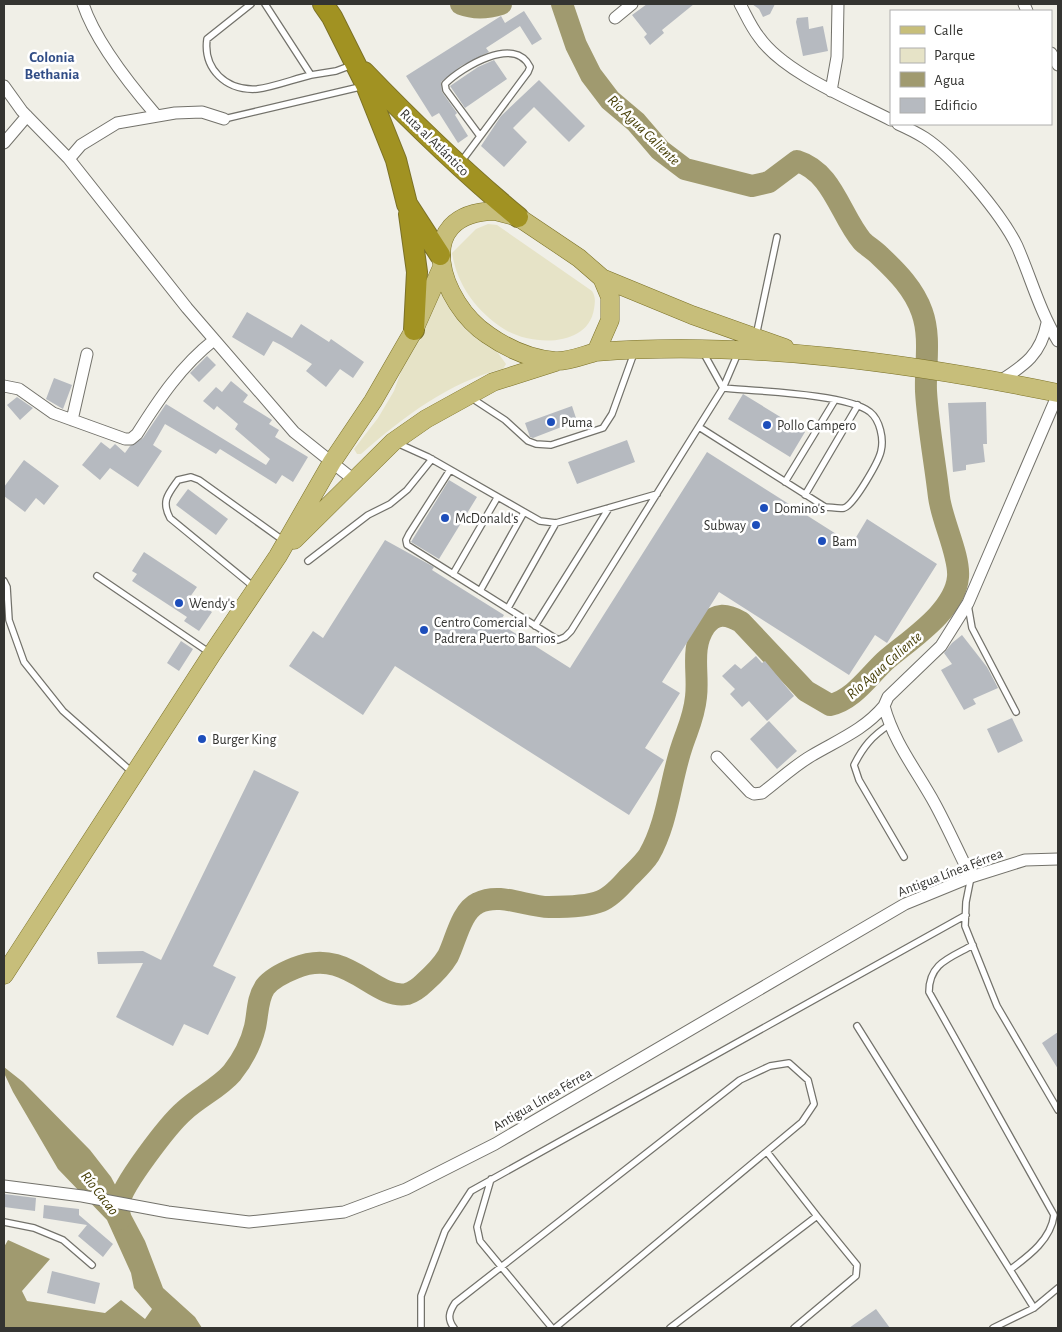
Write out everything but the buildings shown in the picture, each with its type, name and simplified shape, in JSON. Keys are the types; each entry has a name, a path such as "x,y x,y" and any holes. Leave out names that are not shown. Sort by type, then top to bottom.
{"highway":[{"name":"Ruta al Atlántico","path":"323,4 356,63 366,86 396,160 407,204 441,261"},
{"name":"Ruta al Atlántico","path":"356,63 459,166 518,217"},
{"path":"407,204 417,272 414,330"}],"main road":[{"path":"4,975 282,549 332,462 373,401 414,330 441,261 443,239 449,230 468,215 495,211 518,217 579,258 602,278 692,315 806,355"},
{"path":"441,261 454,297 487,335 514,350 538,358 558,361"},
{"path":"596,352 610,320 610,298 602,278"},
{"path":"282,549 394,442 426,419 493,382 558,361 596,352 636,349 701,349 806,355 1000,381 1058,394"}],"street":[{"path":"83,4 89,22 137,93 156,115"},
{"path":"615,18 632,4"},
{"path":"740,4 759,38 775,55 831,90 890,120"},
{"path":"831,90 837,57 838,4"},
{"path":"4,86 27,116 69,159 214,340 294,432 354,480"},
{"path":"69,159 81,145 118,123 156,115 202,112 224,120"},
{"path":"4,143 27,116"},
{"path":"900,125 926,139 950,161 996,211 1016,244 1047,323 1058,341"},
{"path":"1000,381 1027,363 1044,339 1047,323"},
{"path":"4,386 19,390 53,413 125,439 131,439 137,434 168,386 214,340"},
{"path":"72,420 87,354"},
{"path":"717,757 750,792 754,794 762,793 810,757 852,734 872,720 884,706 888,697 941,646 968,603 1058,394"},
{"path":"884,706 889,725 904,754 935,804 971,877"},
{"name":"Antigua Línea Férrea","path":"4,1186 126,1202 168,1212 249,1222 344,1212 406,1189 495,1144 905,904 971,877 1025,860 1058,858"}],"lane":[{"path":"252,4 207,39 205,49 211,68 226,84 256,89 311,75 336,71 356,63"},
{"path":"266,4 311,75"},
{"path":"459,166 530,67 528,62 509,52 494,55 471,66 445,84 446,90 480,136"},
{"path":"224,120 366,86"},
{"path":"756,338 777,237"},
{"path":"468,396 505,420 528,441 536,444 551,445 604,428 612,414 623,378 636,349"},
{"path":"701,349 723,388"},
{"path":"450,470 406,540 407,545 558,640 565,637 571,631 658,494 723,388 738,350"},
{"path":"699,427 825,507 844,508 854,501 881,452 880,429 870,412 858,405 835,400 723,388"},
{"path":"785,482 835,400"},
{"path":"805,494 858,405"},
{"path":"394,442 432,459 523,514 540,521 556,523 658,494"},
{"path":"308,561 368,515 390,504 408,490 432,459"},
{"path":"256,589 170,518 165,508 165,498 178,480 191,477 199,480 282,549"},
{"path":"452,574 497,498"},
{"path":"535,626 609,508"},
{"path":"480,591 523,514"},
{"path":"508,608 556,523"},
{"path":"97,576 212,654"},
{"path":"4,581 7,587 9,620 24,662 63,711 134,775"},
{"path":"968,603 972,628 1016,712"},
{"path":"889,725 874,735 863,748 854,765 859,780 904,857"},
{"path":"971,877 965,926 996,1006 1058,1110"},
{"path":"421,1328 421,1296 445,1232 471,1191 966,915"},
{"path":"972,944 933,970 929,979 929,992 1054,1215 1053,1227 1032,1254 1011,1269"},
{"path":"857,1026 1034,1308"},
{"path":"454,1328 450,1322 450,1312 455,1303 502,1268 740,1080 770,1066 789,1063 808,1080 814,1104 802,1122 554,1328 502,1268 480,1241 477,1227 491,1179"},
{"path":"767,1152 858,1270 856,1276 794,1328"},
{"path":"670,1328 817,1216"},
{"path":"4,1222 34,1228 63,1240 92,1265"},
{"path":"993,1328 1034,1308 1058,1288"}],"green space":[{"path":"488,224 497,225 592,291 595,298 594,309 589,322 581,331 570,337 556,340 528,339 504,329 477,306 458,276 452,253 476,229"},
{"path":"435,277 467,326 498,353 506,364 503,369 464,382 428,402 393,427 361,454 357,454 354,449 378,418 394,391"}],"water":[{"name":"Río Cacao","path":"4,1067 23,1082 90,1150 111,1177 145,1241 163,1288 195,1317 202,1328 4,1328 4,1247 8,1240 50,1259 22,1291 27,1301 105,1313 121,1300 145,1319 152,1309 134,1288 131,1273 107,1220 58,1169 13,1092 4,1073"}],"waterway":[{"name":"Río Agua Caliente","path":"461,4 471,7 501,4"},
{"name":"Río Agua Caliente","path":"120,1219 119,1206 122,1195 136,1170 157,1141 184,1111 227,1078 240,1062 253,1033 262,992 275,978 295,968 314,963 330,964 345,968 395,994 407,994 420,987 443,963 448,956 467,912 478,903 486,900 504,899 549,907 583,905 601,901 619,888 649,855 665,815 678,759 694,711 697,688 696,652 700,634 709,621 718,616 726,616 741,622 806,691 830,705 853,693 885,661 929,624 949,602 955,590 958,569 939,497 928,417 925,322 919,304 910,288 893,268 862,241 854,231 828,184 809,167 797,161 769,182 752,186 685,169 660,150 636,122 610,100 591,75 576,45 562,4"}],"place":[{"name":"Puma","path":"551,422"},
{"name":"Pollo Campero","path":"767,425"},
{"name":"Domino's","path":"764,508"},
{"name":"McDonald's","path":"445,518"},
{"name":"Subway","path":"756,525"},
{"name":"Bam","path":"822,541"},
{"name":"Wendy's","path":"179,603"},
{"name":"Centro Comercial Padrera Puerto Barrios","path":"424,630"},
{"name":"Burger King","path":"202,739"}],"district":[{"name":"Colonia Bethania","path":"52,66"}]}
